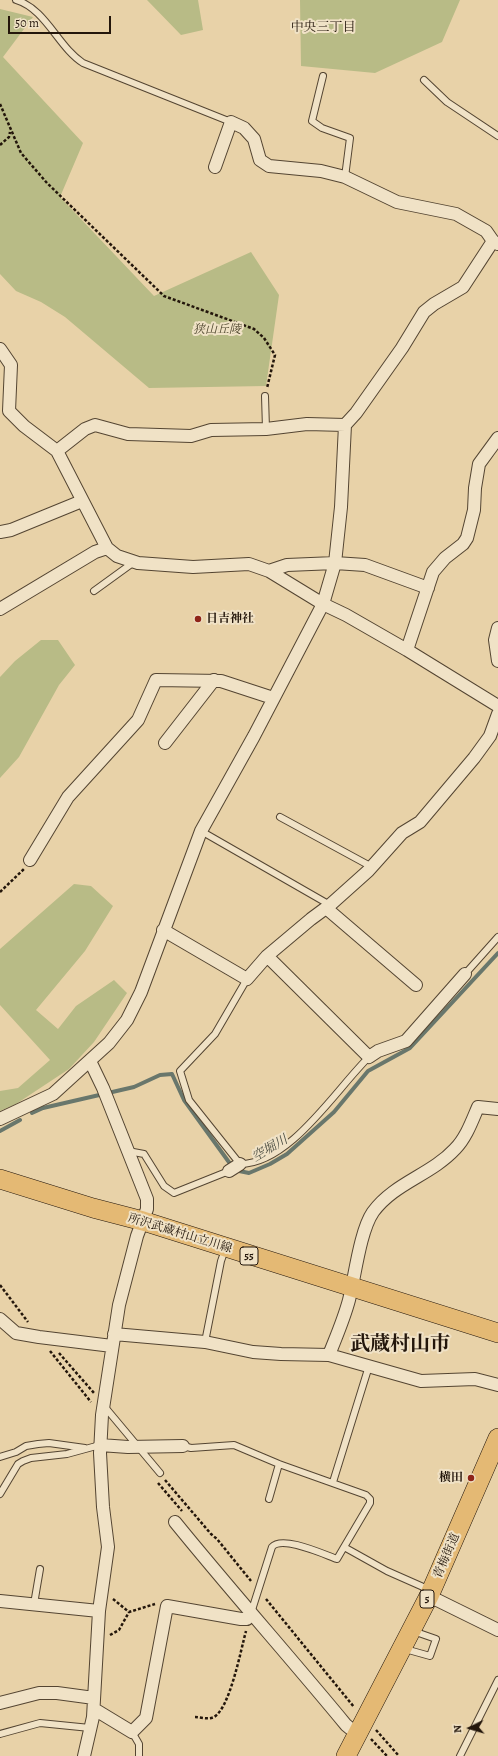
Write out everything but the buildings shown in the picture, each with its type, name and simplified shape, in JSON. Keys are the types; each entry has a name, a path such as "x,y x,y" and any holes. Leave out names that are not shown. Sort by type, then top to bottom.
{"main road":[{"name":"所沢武蔵村山立川線","path":"0,1178 93,1208 143,1221 498,1333"},
{"name":"青梅街道","path":"346,1756 366,1732 403,1648 430,1593 498,1438"}],"street":[{"path":"0,1119 53,1094 109,1043 127,1020 141,992 201,831 254,736 323,604 335,562 341,507 345,425 356,413 402,348 424,312 434,304 463,287 495,242 486,231 456,214 397,202 345,177 321,171 269,166 260,160 254,139 244,128 231,122 215,167"},
{"path":"0,349 11,365 9,411 24,426 57,451 107,548 117,556 134,562 193,567 248,564 269,571 323,604 346,615 407,650 498,706"},
{"path":"57,451 85,429 95,425 128,434 191,436 210,430 266,429 307,424 345,425"},
{"path":"407,650 433,572 445,558 463,544 467,538 474,510 475,488 479,464 498,438"},
{"path":"0,532 11,530 82,501"},
{"path":"0,609 95,552 107,548"},
{"path":"269,571 287,565 335,562 365,565 428,588"},
{"path":"498,628 495,640 498,661"},
{"path":"30,860 68,797 138,720 156,680 221,681 273,698"},
{"path":"165,743 214,680"},
{"path":"163,930 247,979 267,956 328,906 372,867 402,833 420,822 474,758 490,736 498,714"},
{"path":"328,906 416,985"},
{"path":"267,956 369,1056 378,1051 406,1041 465,974"},
{"path":"84,1756 94,1704 99,1612 108,1546 103,1507 98,1402 113,1340 119,1305 137,1236 147,1209 147,1199 90,1061"},
{"path":"329,1355 349,1301 365,1226 374,1211 396,1189 433,1166 455,1149 463,1139 478,1107 498,1109"},
{"path":"229,1171 240,1164"},
{"path":"0,1319 16,1333 39,1337 206,1342 252,1352 329,1355 370,1366 398,1376 421,1381 475,1379 498,1385"},
{"path":"100,1445 137,1447 182,1446"},
{"path":"175,1522 249,1616 346,1725 366,1732"},
{"path":"430,1593 496,1625"},
{"path":"0,1601 99,1612"},
{"path":"0,1703 40,1693 57,1693 94,1704 132,1732 146,1718 167,1606 241,1619 249,1616"}],"lane":[{"path":"16,0 25,3 38,14 75,57 84,63 180,100 231,122"},
{"path":"323,76 312,121 322,128 350,138 345,177"},
{"path":"424,80 447,102 498,136"},
{"path":"265,396 266,429"},
{"path":"94,591 134,562"},
{"path":"280,817 372,867"},
{"path":"201,831 328,906"},
{"path":"465,974 498,937"},
{"path":"247,979 215,1034 180,1071 189,1100 240,1164 252,1164 283,1149 332,1100 369,1056"},
{"path":"128,1151 144,1154 164,1186 174,1193 229,1171"},
{"path":"206,1342 222,1261 226,1248"},
{"path":"333,1482 370,1366"},
{"path":"98,1402 160,1473"},
{"path":"0,1457 16,1452 26,1446 38,1444 49,1443 85,1448"},
{"path":"0,1494 18,1464 23,1461 31,1458 68,1454 100,1445"},
{"path":"182,1446 191,1448 234,1445 279,1464 366,1495 370,1499 337,1559 302,1546 279,1542 275,1544 272,1547 249,1616"},
{"path":"269,1499 279,1464"},
{"path":"344,1547 430,1593"},
{"path":"34,1604 40,1569"},
{"path":"403,1648 430,1656 436,1639 412,1630"},
{"path":"460,1756 498,1680"},
{"path":"0,1734 40,1723 90,1728"},
{"path":"132,1732 139,1744 139,1756"}],"path":[{"path":"0,104 21,152 47,183 164,296 254,329 264,338 275,355 265,396"},
{"path":"0,145 10,137 11,132"},
{"path":"0,892 28,864 30,860"},
{"path":"0,1285 32,1327"},
{"path":"56,1349 98,1402"},
{"path":"49,1350 98,1402"},
{"path":"160,1473 211,1534 217,1539 253,1584"},
{"path":"101,1592 129,1612"},
{"path":"262,1594 356,1709"},
{"path":"97,1643 119,1630 129,1612 160,1603 167,1606"},
{"path":"195,1716 208,1719 214,1717 224,1706 249,1616"},
{"path":"366,1732 387,1756"},
{"path":"366,1732 399,1756"}],"green space":[{"path":"147,0 198,0 203,30 181,35"},
{"path":"300,0 460,0 442,42 375,73 301,66"},
{"name":"狭山丘陵","path":"0,9 33,17 3,57 83,143 60,197 154,296 251,252 279,295 266,386 149,388 65,317 41,302 16,291 0,274"},
{"path":"41,640 58,640 75,665 59,685 19,757 0,778 0,677 15,661"},
{"path":"74,884 91,886 113,906 85,951 36,1010 58,1029 76,1006 114,980 127,993 94,1042 69,1069 16,1104 0,1111 0,1091 18,1088 50,1060 0,1005 0,949"}],"waterway":[{"name":"空堀川","path":"32,1113 43,1108 134,1087 160,1075 172,1074 184,1100 231,1165 239,1171 249,1173 270,1164 287,1154 334,1112 368,1071 410,1048 498,953"},
{"name":"空堀川","path":"0,1131 20,1120"}],"place":[{"name":"日吉神社","path":"198,619"},
{"name":"横田","path":"471,1478"}],"district":[{"name":"中央三丁目","path":"323,28"},
{"name":"武蔵村山市","path":"400,1345"}]}
